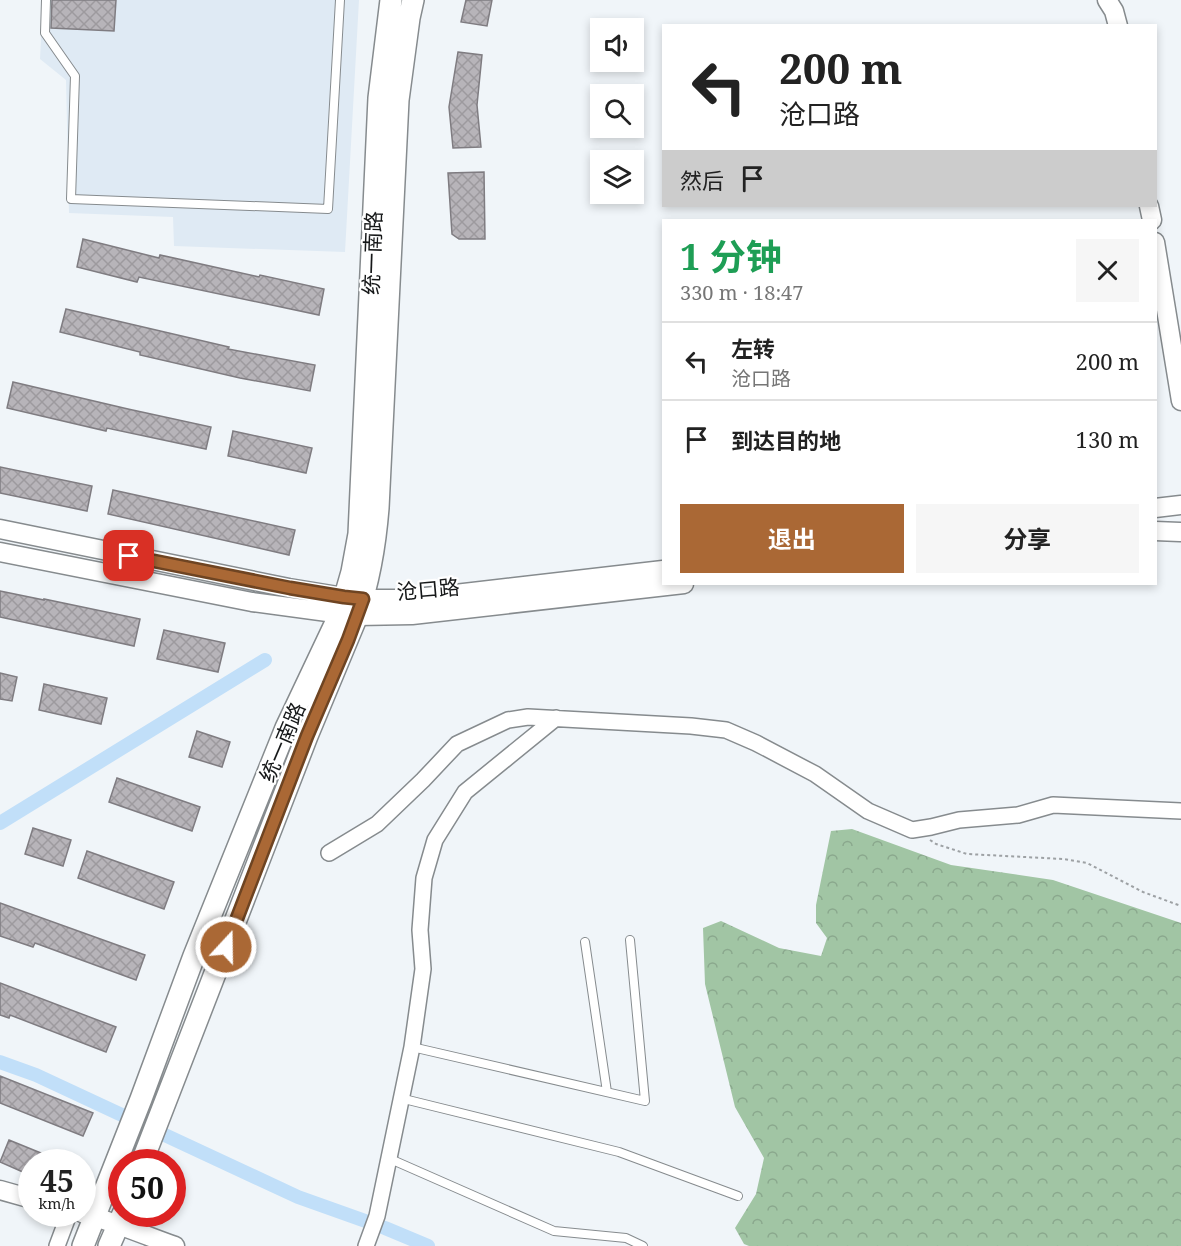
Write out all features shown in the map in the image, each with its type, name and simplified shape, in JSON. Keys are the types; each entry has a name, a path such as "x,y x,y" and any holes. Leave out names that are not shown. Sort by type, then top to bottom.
{"main road":[{"name":"统一南路","path":"147,1149 307,736 351,607 352,572 359,534 379,98 391,0"},
{"name":"统一南路","path":"96,1200 128,1132 194,956 286,728 371,565 376,538 398,100 413,0"},
{"name":"统一南路","path":"83,1246 87,1227"},
{"path":"109,1246 117,1227"}],"street":[{"path":"1107,0 1114,11 1117,24"},
{"path":"1157,254 1181,401"},
{"path":"1157,508 1181,505"},
{"name":"沧口路","path":"0,530 247,580 351,607 662,570"},
{"path":"1157,531 1181,530"},
{"name":"沧口路","path":"0,552 252,602 351,607 412,615 675,585"},
{"path":"329,853 377,824 457,744 508,720 528,717 726,730 815,774 868,811 912,830 959,820 1018,815 1053,805 1181,811"},
{"path":"367,1244 377,1215 412,1047 423,969 420,930 424,878 435,840 465,792 556,718"},
{"path":"0,1190 18,1195"},
{"path":"57,1246 64,1227"},
{"path":"132,1227 143,1235 175,1246"}],"lane":[{"path":"46,0 45,33 75,76 71,199 328,209 340,0"},
{"path":"412,1047 645,1101 630,940"},
{"path":"585,942 607,1092"},
{"path":"400,1098 619,1152 738,1196"},
{"path":"388,1158 554,1232 626,1238 643,1246"}],"path":[{"path":"912,830 936,844 967,854 1063,859 1087,863 1143,892 1181,906"}],"shaded area":[{"path":"43,0 359,0 345,252 174,246 173,217 69,213 66,80 40,59"}],"green space":[{"path":"852,829 951,865 1053,880 1181,923 1181,1246 749,1246 744,1244 735,1228 756,1194 764,1158 735,1107 705,984 703,928 721,921 779,948 821,956 827,938 816,923 816,905 831,831"}],"building":[{"path":"52,0 116,0 114,31 51,28"},
{"path":"466,0 492,0 487,26 461,22"},
{"path":"458,52 482,55 477,105 481,147 453,148 449,107"},
{"path":"484,172 485,239 459,239 452,234 448,173"},
{"path":"83,239 159,258 160,255 324,289 319,315 139,277 137,282 77,267"},
{"path":"66,309 229,347 228,349 315,365 310,391 140,355 140,352 60,332"},
{"path":"13,382 211,427 206,449 107,428 106,431 7,408"},
{"path":"233,431 312,448 306,473 228,456"},
{"path":"0,467 92,486 87,511 0,493"},
{"path":"113,490 295,530 289,555 108,514"},
{"path":"0,591 140,619 134,646 0,617"},
{"path":"164,630 225,643 218,672 157,659"},
{"path":"0,673 17,677 12,701 0,699"},
{"path":"44,684 107,698 101,724 39,710"},
{"path":"197,731 230,742 222,767 189,757"},
{"path":"117,778 200,807 192,831 109,802"},
{"path":"33,828 71,840 63,866 25,854"},
{"path":"87,851 174,882 164,909 78,878"},
{"path":"0,903 145,955 136,980 35,943 33,947 0,936"},
{"path":"0,983 116,1027 106,1052 10,1015 9,1018 0,1015"},
{"path":"0,1076 93,1113 83,1136 0,1103"},
{"path":"9,1140 31,1149 18,1149 18,1170 0,1162"}],"waterway":[{"path":"0,823 265,660"},
{"path":"0,1062 36,1075 298,1197 428,1246"}],"route":[{"path":"129,556 290,588 363,599 307,736 226,947"}]}
